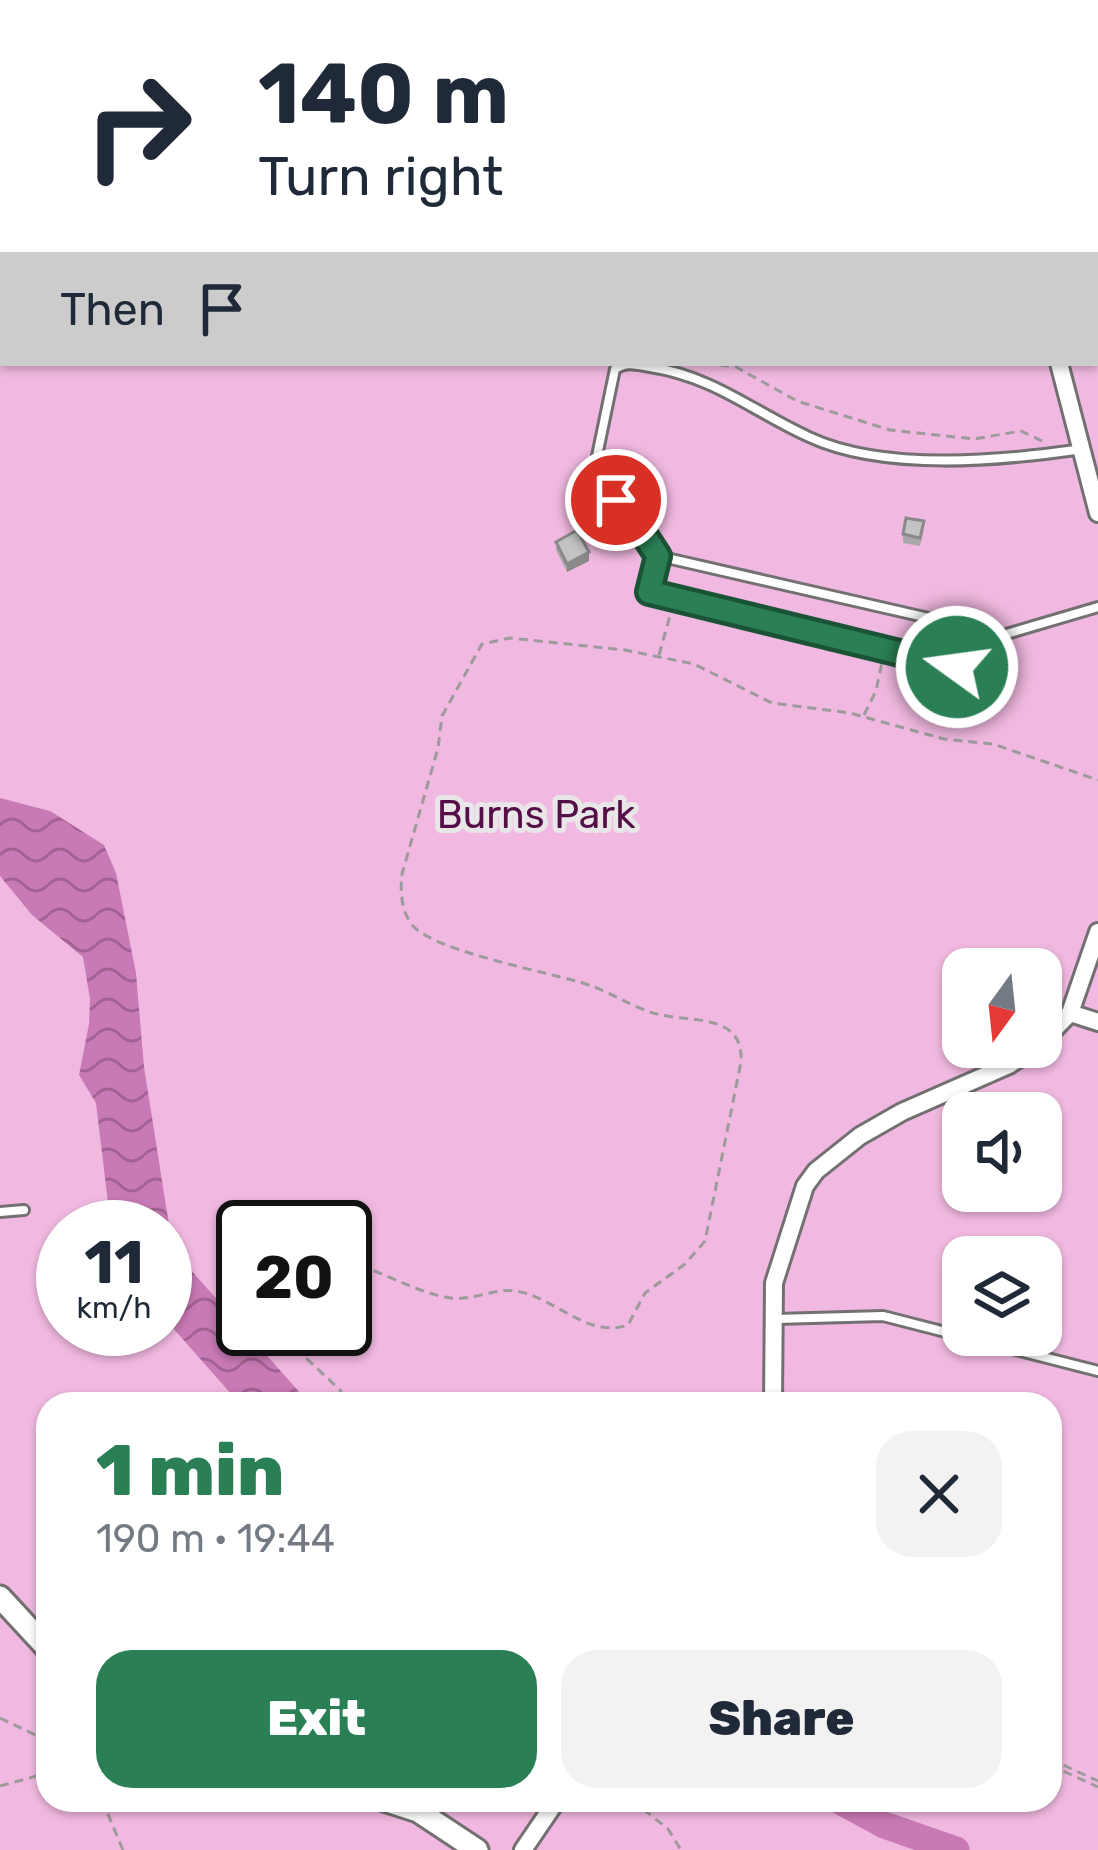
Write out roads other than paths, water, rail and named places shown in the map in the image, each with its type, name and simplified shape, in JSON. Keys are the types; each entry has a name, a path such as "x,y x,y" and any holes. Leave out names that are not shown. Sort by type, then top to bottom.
{"street":[{"path":"1060,366 1098,513"},
{"path":"1062,1021 1070,1013 1098,932"},
{"path":"1070,1013 1098,1022"},
{"path":"773,1392 774,1283 805,1186 816,1171 860,1136 1002,1068"},
{"path":"0,1597 36,1636"},
{"path":"419,1812 476,1850"},
{"path":"523,1850 549,1812"}],"lane":[{"path":"618,366 591,485 596,494 626,507 658,556 1003,635 1098,607"},
{"path":"632,366 688,375 723,388 820,442 880,455 974,459 1082,449"},
{"path":"658,556 649,592 993,676 1003,635"},
{"path":"0,1213 24,1210"},
{"path":"772,1319 883,1316 1098,1371"}],"water":[{"path":"0,798 50,811 104,845 116,873 136,973 144,1067 165,1200 108,1200 96,1103 79,1075 90,999 83,957 32,915 0,876"},
{"path":"192,1271 216,1298 216,1356 267,1356 299,1392 229,1392 192,1350"}],"waterway":[{"path":"860,1812 956,1850"}],"park label":[{"name":"Burns Park","path":"536,815"}]}
